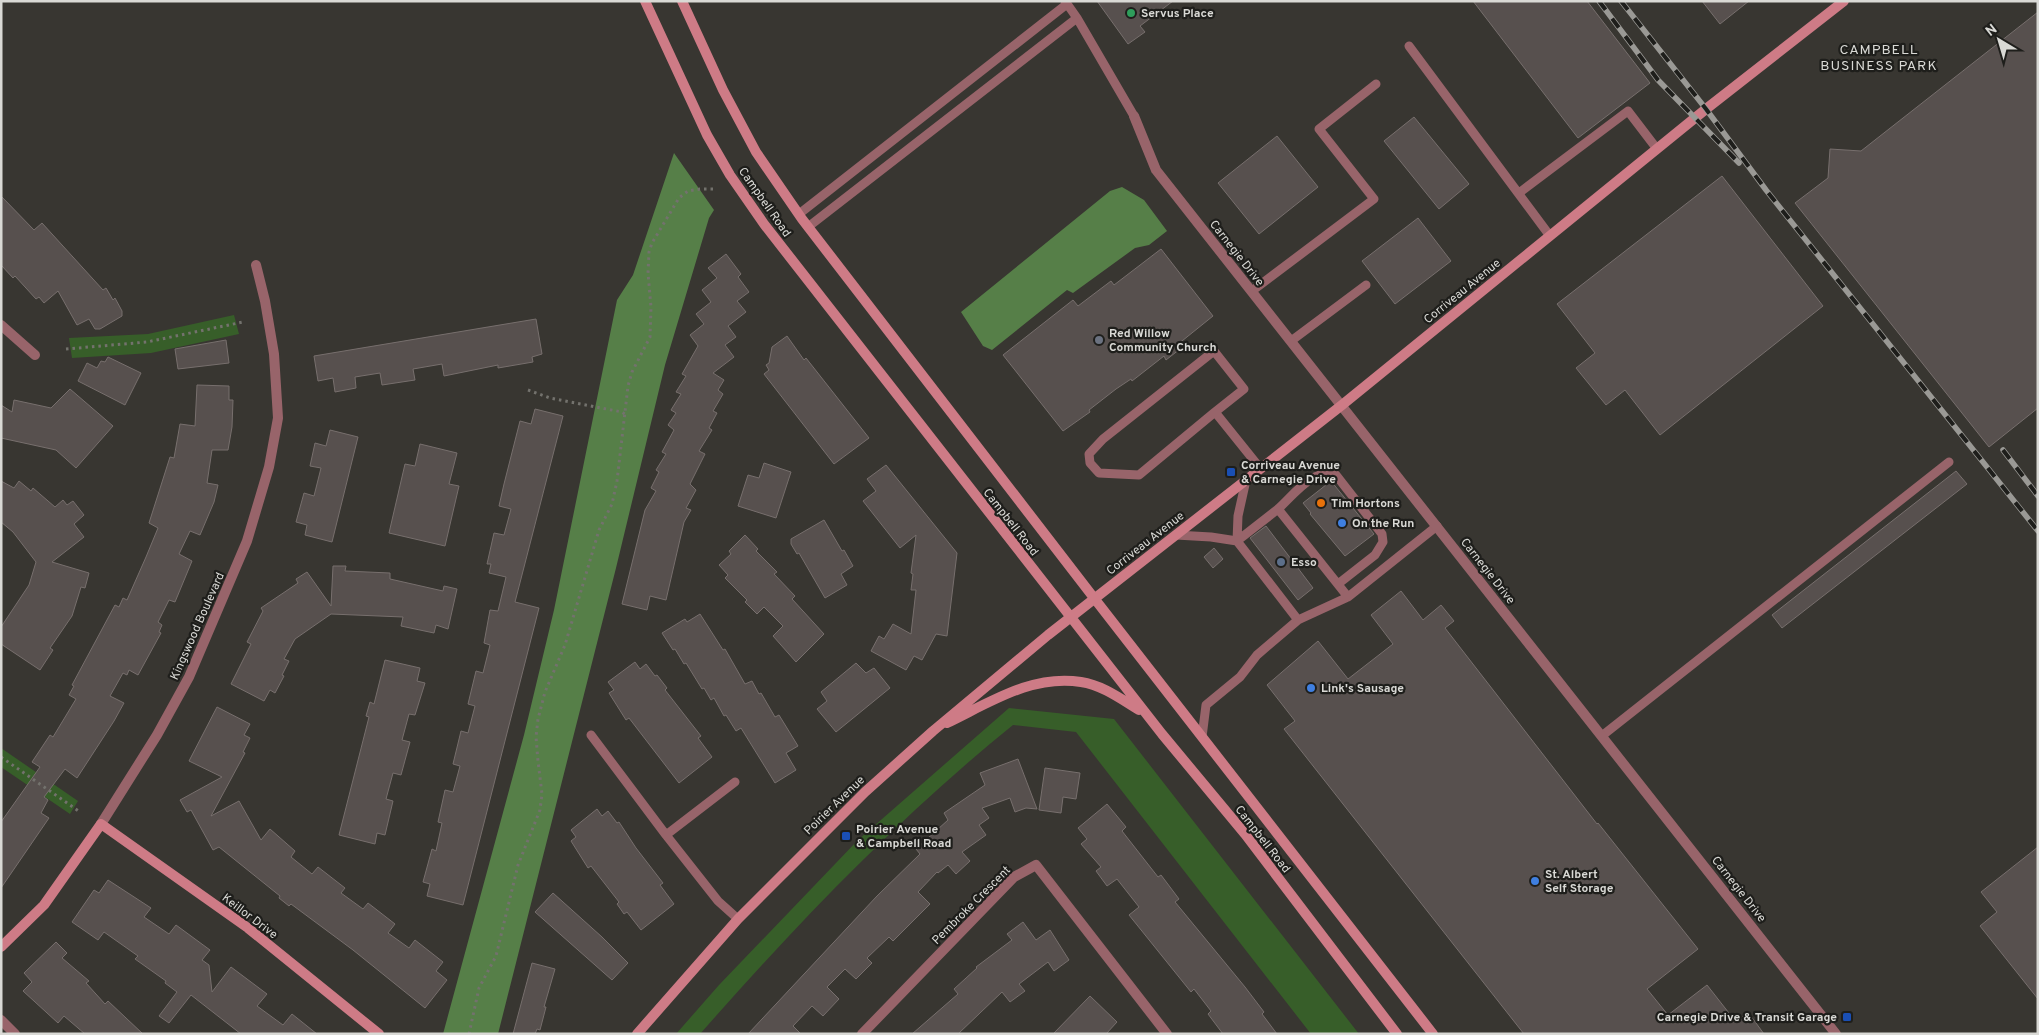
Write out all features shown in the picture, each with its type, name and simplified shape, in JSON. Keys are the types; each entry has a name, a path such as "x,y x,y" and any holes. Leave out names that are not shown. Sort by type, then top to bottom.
{"street":[{"name":"Campbell Road","path":"645,1 707,135 730,175 764,224 1162,734 1245,834 1397,1034"},
{"name":"Campbell Road","path":"682,1 723,90 756,152 808,228 1433,1034"},
{"name":"Corriveau Avenue","path":"1070,617 1342,405 1657,149 1844,1"},
{"name":"Carnegie Drive","path":"1134,116 1156,170 1603,735 1836,1034"},
{"name":"Kingswood Boulevard","path":"1,947 44,905 101,824 157,736 189,678 248,541 269,467 278,418 274,354 265,301 256,265"},
{"path":"1,325 35,355"},
{"name":"Poirier Avenue","path":"637,1034 738,920 865,792 933,731 1070,617"},
{"path":"933,731 1013,690 1041,682 1065,680 1082,682 1116,695 1139,710 1162,734"},
{"name":"Keillor Drive","path":"101,824 248,928 379,1034"},
{"name":"Pembroke Crescent","path":"862,1034 1014,877 1036,865 1166,1033"},
{"path":"1,1020 15,1034"}],"lane":[{"path":"798,214 1066,3 1077,18 1134,116"},
{"path":"808,228 1077,18"},
{"path":"1410,46 1550,236"},
{"path":"1252,291 1374,199 1319,130 1376,84"},
{"path":"1518,193 1628,111 1657,149"},
{"path":"1291,341 1366,286"},
{"path":"1214,351 1244,389 1215,412 1139,475 1099,473 1090,463 1089,454 1103,439 1214,351"},
{"path":"1215,412 1260,468"},
{"path":"1603,735 1950,462"},
{"path":"1176,535 1237,541 1278,509 1315,476 1327,473 1336,475 1382,534 1383,542 1375,556 1338,584"},
{"path":"1246,480 1238,516 1237,541 1298,620"},
{"path":"1278,509 1348,597"},
{"path":"1202,737 1206,705 1240,677 1257,655 1298,620 1348,597 1437,526"},
{"path":"591,735 718,901 738,920"},
{"path":"666,835 735,782"}],"path":[{"path":"469,1034 479,988 496,956 518,865 540,810 542,794 536,737 538,719 545,692 565,645 599,530 612,504 626,415 628,386 632,372 650,337 649,252 652,243 679,198 688,191 715,189"},
{"path":"66,349 147,342 243,322"},
{"path":"528,390 550,398 622,412 626,415"},
{"path":"1,757 80,812"}],"green space":[{"path":"674,153 714,210 709,218 665,365 616,568 498,1034 443,1034 524,735 554,610 617,300 633,275"},
{"path":"1122,187 1144,200 1167,231 1149,245 1135,248 1073,293 1067,290 992,350 983,346 961,312 1110,191"},
{"path":"234,315 239,334 151,353 72,358 69,338 148,334"},
{"path":"1009,708 1114,719 1359,1034 1311,1034 1076,732 1013,725 889,834 774,952 700,1034 676,1034 719,985 858,840"},
{"path":"1,748 78,801 70,814 1,767"}],"building":[{"name":"Servus Place","path":"1097,1 1173,1 1140,26 1145,32 1128,44"},
{"path":"1473,1 1587,1 1650,83 1578,138"},
{"path":"1702,1 1749,1 1720,24"},
{"path":"2038,12 2038,408 1989,447 1795,203 1828,178 1830,149 1861,151"},
{"path":"1414,117 1469,184 1439,209 1384,141"},
{"path":"1277,136 1318,187 1259,234 1218,183"},
{"path":"1722,176 1823,306 1660,435 1625,390 1606,405 1576,368 1595,353 1557,304"},
{"path":"1,196 34,230 42,223 103,290 106,288 113,300 115,298 122,311 122,316 100,329 95,329 89,319 77,325 58,291 44,303 39,297 36,299 15,276 13,278 1,265"},
{"path":"1418,218 1451,261 1395,304 1362,261"},
{"name":"Red Willow Community Church","path":"1161,249 1213,316 1177,345 1180,349 1166,360 1164,356 1132,381 1131,379 1116,389 1089,410 1090,412 1063,431 1003,355 1073,300 1078,306 1111,281 1114,285"},
{"path":"726,254 741,274 738,277 749,292 737,301 746,312 728,326 736,337 725,345 734,357 713,373 724,380 718,390 723,394 713,411 717,413 709,428 712,430 699,451 705,454 690,484 696,490 686,508 691,510 684,522 666,600 650,596 647,610 622,604 645,510 656,491 651,488 659,472 656,470 666,454 662,452 674,430 668,425 676,413 671,410 681,394 676,392 686,376 682,374 698,346 690,335 704,324 696,314 711,302 702,290 717,278 708,268"},
{"path":"536,319 542,354 532,357 533,362 498,368 498,365 444,376 442,364 413,369 415,380 382,385 380,373 355,377 356,388 335,392 333,378 318,381 314,356"},
{"path":"787,336 804,360 806,358 869,438 834,464 764,374 769,370 766,365 769,363 772,347"},
{"path":"226,340 229,363 178,369 175,349"},
{"path":"108,357 141,373 125,405 78,381 87,363 97,368 101,361 105,362"},
{"path":"197,385 229,386 229,400 233,400 232,427 228,450 212,450 207,483 218,485 214,502 200,535 190,531 179,554 192,561 175,602 169,600 158,622 162,625 159,632 161,633 138,675 129,670 127,675 123,673 110,696 124,703 114,721 77,778 65,769 44,797 48,800 41,813 49,818 1,888 1,822 40,767 32,762 50,735 53,737 76,699 69,695 74,686 72,685 115,605 119,607 123,598 127,600 158,528 149,523 170,457 174,458 180,424 195,426"},
{"path":"70,389 113,426 76,468 56,450 1,438 1,405 12,412 14,400 51,408"},
{"path":"535,409 563,416 515,602 539,608 463,905 427,896 430,884 423,882 432,849 436,851 442,823 438,822 445,790 453,792 460,766 453,764 461,731 468,733 475,706 468,704 476,671 483,673 490,645 484,643 490,610 498,611 506,577 489,573 491,564 487,564 494,533 504,535 511,509 499,506 504,484 520,421 531,424"},
{"path":"330,430 358,437 332,542 305,535 307,525 296,522 304,493 314,496 321,468 310,466 315,443 326,446"},
{"path":"420,444 457,453 449,484 459,486 445,546 389,533 405,464 415,466"},
{"path":"764,463 791,472 776,518 738,506 748,475 759,478"},
{"path":"886,465 957,553 947,636 936,634 922,660 914,656 906,670 871,651 879,636 884,639 893,624 911,634 916,590 911,590 913,574 911,573 916,535 900,548 863,501 876,491 867,479"},
{"path":"1956,471 1967,484 1782,628 1772,615"},
{"path":"1,481 14,488 19,481 31,491 33,488 55,507 63,500 67,505 73,501 84,515 74,524 84,537 52,562 89,573 85,588 81,587 72,616 50,648 53,650 40,670 1,644 1,627 29,585 36,562 13,532 1,522"},
{"name":"On the Run","path":"1331,481 1374,534 1345,556 1303,503"},
{"path":"824,520 853,566 841,574 847,585 825,598 799,553 797,554 791,544 791,539"},
{"name":"Esso","path":"1266,526 1313,588 1298,600 1250,538"},
{"path":"745,535 758,549 756,551 777,572 774,574 795,596 792,599 824,634 796,662 773,636 783,626 764,607 757,614 745,602 747,600 725,578 728,575 719,565 731,554 729,551"},
{"path":"1214,548 1223,559 1213,568 1204,557"},
{"path":"333,566 346,566 345,571 390,573 390,579 443,591 444,586 457,589 448,629 436,625 434,633 401,626 403,617 331,614 295,639 284,659 289,661 282,675 284,676 275,693 270,690 264,701 231,684 251,644 247,642 263,611 261,608 298,583 296,579 307,572 331,606"},
{"name":"St. Albert Self Storage","path":"1401,591 1423,620 1441,605 1454,621 1445,628 1597,824 1698,949 1647,989 1668,1015 1707,985 1736,1022 1748,1012 1764,1034 1524,1034 1284,729 1295,721 1267,685 1318,641 1348,679 1393,644 1371,615"},
{"path":"700,614 723,650 725,649 745,684 752,681 775,717 779,715 798,746 786,753 796,770 775,783 741,728 736,731 726,715 724,716 714,698 711,700 704,688 702,689 686,663 684,664 662,633 685,619 687,622"},
{"path":"385,660 420,668 417,681 425,683 415,715 409,714 402,740 410,742 401,775 393,773 386,799 393,801 385,835 377,833 375,844 339,835 369,717 366,716 370,702 374,704"},
{"path":"635,662 640,669 646,664 655,676 657,675 667,688 665,690 701,736 698,738 712,757 679,783 629,718 626,720 609,693 614,690 608,682"},
{"path":"856,663 866,673 874,668 890,688 836,732 817,709 827,701 821,692"},
{"path":"217,707 250,724 244,735 250,738 243,752 245,753 211,816 239,801 261,840 270,829 295,851 291,857 312,874 318,867 345,888 341,893 363,909 368,903 395,924 388,933 409,948 415,940 443,962 436,971 447,980 425,1008 353,950 291,904 289,906 279,898 280,896 219,847 213,850 191,810 187,812 180,800 222,777 189,761"},
{"path":"1018,759 1037,809 1026,808 1015,812 1010,798 982,808 989,818 979,825 986,835 962,852 970,861 956,874 948,865 937,872 918,892 930,904 893,941 889,937 867,958 872,963 856,979 845,969 827,987 839,999 823,1016 812,1006 793,1026 801,1034 748,1034 877,896 920,854 916,849 948,820 944,813 985,785 980,773"},
{"path":"1045,768 1080,773 1076,799 1063,797 1061,813 1039,810"},
{"path":"1107,804 1126,827 1122,831 1158,877 1161,875 1179,899 1175,902 1245,987 1264,1012 1262,1014 1277,1034 1223,1034 1208,1014 1211,1011 1194,989 1191,992 1129,915 1139,907 1117,879 1107,886 1096,871 1101,867 1081,844 1087,839 1078,828"},
{"path":"597,809 602,816 608,811 617,823 619,822 663,883 660,885 674,904 641,930 627,912 624,914 617,904 619,902 591,866 588,868 571,841 576,837 571,830"},
{"path":"2038,847 2038,999 1980,926 1997,912 1981,892"},
{"path":"108,880 151,908 144,917 169,934 176,925 210,950 202,960 209,965 212,992 231,967 267,994 257,1006 283,1025 292,1014 317,1034 241,1034 191,995 169,1023 159,1016 177,992 165,983 166,981 135,959 138,956 104,932 98,940 72,922 94,890 99,893"},
{"path":"553,893 628,963 612,980 535,912"},
{"path":"1023,922 1036,940 1050,930 1069,960 1054,971 1048,962 1019,984 1025,991 1010,1002 1002,992 958,1034 912,1034 958,994 954,989 976,967 1012,940 1007,934"},
{"path":"56,942 67,953 62,958 89,981 86,983 105,1004 108,1001 143,1034 85,1034 64,1016 58,1023 23,991 32,982 24,973"},
{"path":"532,963 555,969 544,1007 546,1007 540,1030 537,1029 535,1034 513,1034"},
{"path":"1090,996 1117,1022 1106,1034 1053,1034"}],"railway":[{"path":"1599,1 1658,80 1739,163"},
{"path":"1621,1 1706,109 1766,190 2038,531"},
{"path":"2003,450 2038,496"}],"place":[{"name":"Servus Place","path":"1131,13"},
{"name":"Red Willow Community Church","path":"1099,340"},
{"name":"Corriveau Avenue & Carnegie Drive","path":"1231,472"},
{"name":"Tim Hortons","path":"1321,503"},
{"name":"On the Run","path":"1342,523"},
{"name":"Esso","path":"1281,562"},
{"name":"Link's Sausage","path":"1311,688"},
{"name":"Poirier Avenue & Campbell Road","path":"846,836"},
{"name":"St. Albert Self Storage","path":"1535,881"},
{"name":"Carnegie Drive & Transit Garage","path":"1847,1017"}],"district":[{"name":"CAMPBELL BUSINESS PARK","path":"1879,58"}]}
